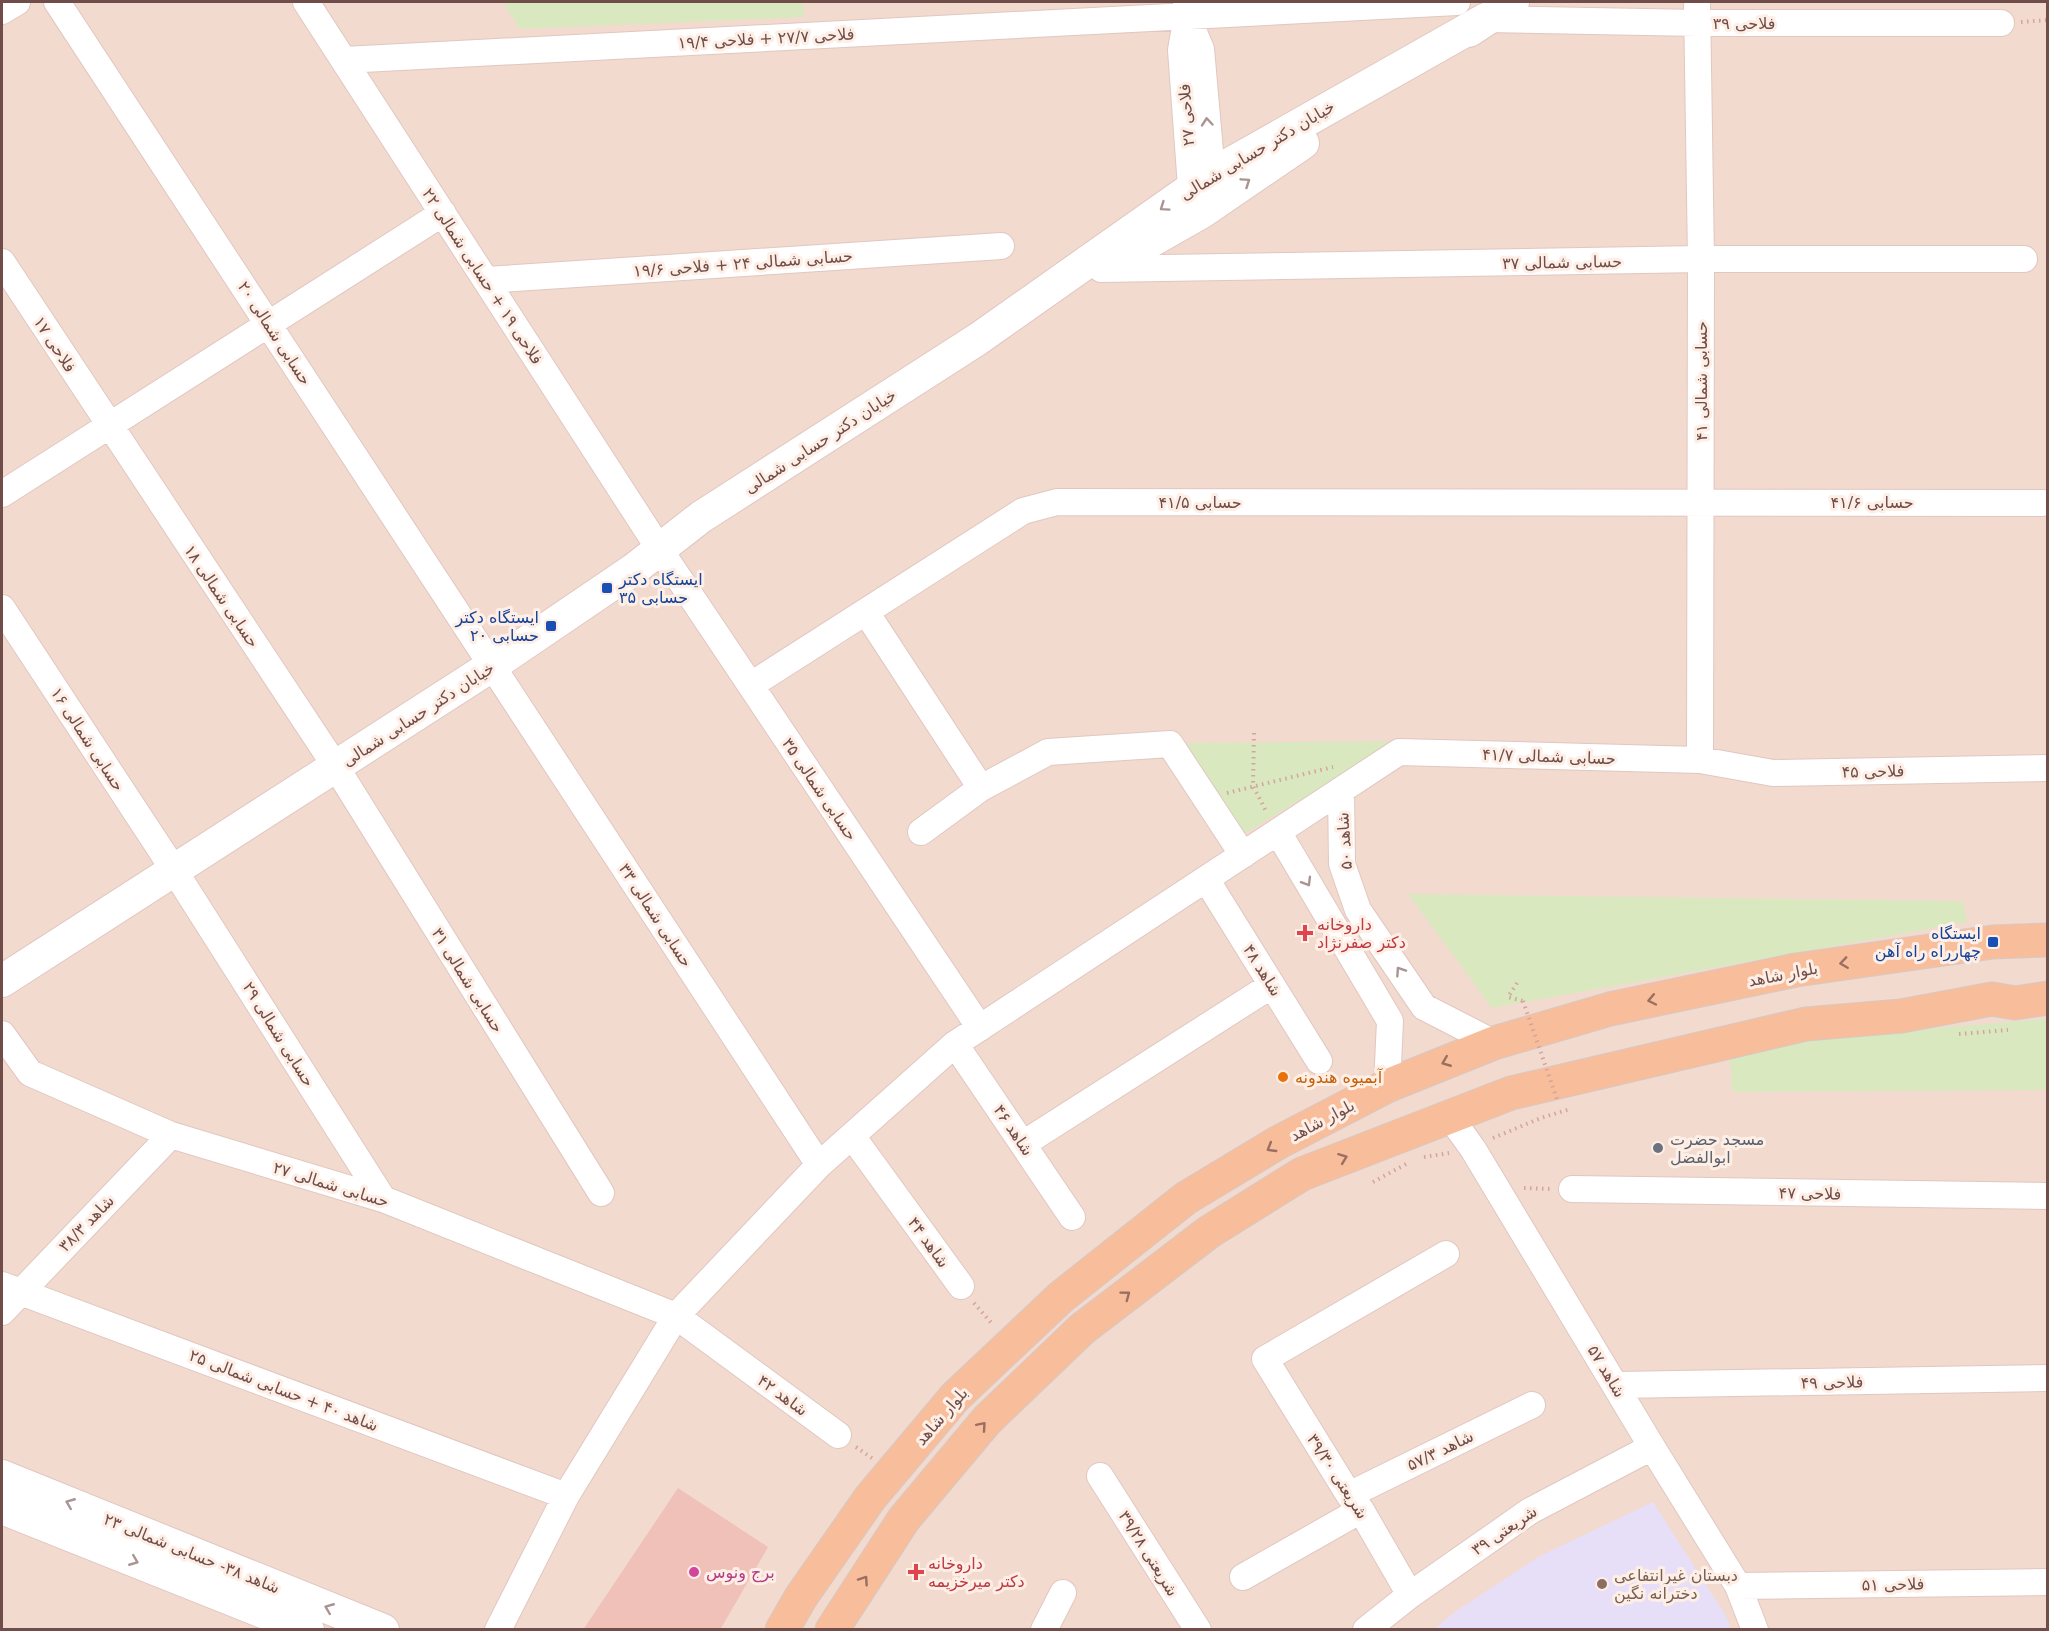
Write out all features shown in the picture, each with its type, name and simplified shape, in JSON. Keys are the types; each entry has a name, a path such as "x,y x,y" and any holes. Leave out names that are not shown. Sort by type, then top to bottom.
{"main road":[{"name":"بلوار شاهد","path":"782,1629 801,1597 870,1498 956,1396 1060,1297 1186,1198 1279,1142 1387,1086 1494,1042 1610,1009 1796,970 1993,942 2048,940"},
{"path":"832,1629 904,1520 979,1429 1082,1329 1209,1232 1302,1174 1511,1093 1806,1024 1901,1016 1992,999 2016,1003 2048,998"}],"street":[{"path":"2,11 17,2"},
{"name":"حسابی شمالی ۲۰","path":"57,2 493,665"},
{"name":"فلاحی ۱۹ + حسابی شمالی ۲۲","path":"306,2 660,550"},
{"name":"فلاحی ۲۷/۷ + فلاحی ۱۹/۴","path":"344,60 1187,9 1457,2"},
{"name":"خیابان دکتر حسابی شمالی","path":"2,981 493,665 660,550 701,517 1206,193 1513,2"},
{"name":"فلاحی ۲۷","path":"1187,9 1201,49 1206,193"},
{"name":"فلاحی ۳۹","path":"1486,19 1697,12 2001,23"},
{"name":"حسابی شمالی ۴۱","path":"1697,12 1701,259 1700,760"},
{"name":"خیابان دکتر حسابی شمالی","path":"978,339 1101,270 1206,193"},
{"path":"2,494 443,213"},
{"name":"حسابی شمالی ۲۴ + فلاحی ۱۹/۶","path":"486,280 1001,246"},
{"name":"حسابی شمالی ۳۷","path":"1101,270 1701,259 2024,259"},
{"name":"فلاحی ۱۷","path":"2,262 109,425"},
{"name":"حسابی شمالی ۱۸","path":"109,425 336,766"},
{"name":"حسابی ۴۱/۵","path":"751,686 1023,511 1057,502 1701,502"},
{"name":"حسابی ۴۱/۶","path":"1701,502 2043,503"},
{"name":"حسابی شمالی ۳۵","path":"660,550 980,1028"},
{"name":"حسابی شمالی ۱۶","path":"2,608 174,870"},
{"path":"866,612 981,788"},
{"name":"حسابی شمالی ۳۳","path":"493,665 819,1165"},
{"path":"921,832 981,788 1048,752 1170,744 1243,855"},
{"name":"حسابی شمالی ۴۱/۷","path":"1337,778 1399,752 1700,760"},
{"name":"فلاحی ۴۵","path":"1700,760 1773,773 2048,768"},
{"name":"حسابی شمالی ۳۱","path":"336,766 601,1193"},
{"path":"498,1629 566,1496 676,1316 819,1165 955,1044 1278,832 1337,778"},
{"name":"شاهد ۵۰","path":"1337,778 1342,864 1358,910 1424,1007 1494,1042"},
{"path":"1278,832 1390,1021 1387,1086"},
{"name":"حسابی شمالی ۲۹","path":"174,870 383,1198"},
{"name":"شاهد ۴۸","path":"1206,879 1319,1061"},
{"path":"1023,1144 1272,986"},
{"path":"1390,1021 1406,1022 1424,1007"},
{"name":"حسابی شمالی ۲۷","path":"2,1034 30,1073 171,1135 383,1198 676,1316"},
{"name":"شاهد ۴۶","path":"955,1044 1072,1217"},
{"name":"شاهد ۵۷","path":"1450,1117 1473,1149 1738,1586 1755,1629"},
{"name":"شاهد ۳۸/۳","path":"2,1312 11,1288 171,1135"},
{"name":"شاهد ۴۴","path":"852,1136 961,1286"},
{"name":"فلاحی ۴۷","path":"1572,1189 2048,1196"},
{"name":"شریعتی ۳۹/۳۰","path":"1410,1595 1355,1502 1265,1359 1446,1254"},
{"name":"شاهد ۴۰ + حسابی شمالی ۲۵","path":"11,1288 566,1496"},
{"name":"شاهد ۴۲","path":"676,1316 838,1435"},
{"name":"فلاحی ۴۹","path":"1617,1385 2048,1378"},
{"name":"شاهد ۵۷/۳","path":"1243,1576 1355,1502 1532,1405"},
{"name":"شریعتی ۳۹","path":"1366,1629 1410,1595 1530,1511 1652,1447"},
{"name":"شاهد ۳۸- حسابی شمالی ۲۳","path":"2,1476 383,1629"},
{"name":"شریعتی ۳۹/۲۸","path":"1101,1476 1198,1629"},
{"name":"شاهد ۳۸- حسابی شمالی ۲۳","path":"2,1508 308,1629"},
{"name":"فلاحی ۵۱","path":"1738,1586 2048,1582"},
{"path":"1044,1629 1063,1593"}],"path":[{"path":"1254,734 1253,786 1278,832"},
{"path":"1206,798 1253,786 1337,778"},
{"path":"1517,983 1508,997 1523,1002 1558,1102"},
{"path":"1952,1035 2016,1030"},
{"path":"1419,1157 1473,1149 1500,1134 1572,1108"},
{"path":"1373,1182 1410,1162"},
{"path":"1496,1188 1572,1189"},
{"path":"961,1286 1009,1345"},
{"path":"838,1435 892,1471"}],"shaded area":[{"path":"2,2 2047,2 2047,1629 2,1629"},
{"name":"دبستان غیرانتفاعی دخترانه نگین","path":"1653,1502 1726,1616 1731,1629 1434,1629 1456,1611 1540,1556"}],"green space":[{"path":"503,2 803,2 804,17 520,29"},
{"path":"1398,741 1244,834 1186,743"},
{"path":"1408,894 1963,901 1967,922 1492,1008"},
{"path":"2047,1019 2047,1090 1732,1092 1729,1045"}],"building":[{"name":"برج ونوس","path":"678,1488 768,1547 720,1630 583,1630"}],"place":[{"name":"ایستگاه دکتر حسابی ۳۵","path":"607,588"},
{"name":"ایستگاه دکتر حسابی ۲۰","path":"551,626"},
{"name":"داروخانه دکتر صفرنژاد","path":"1305,933"},
{"name":"ایستگاه چهارراه راه آهن","path":"1993,942"},
{"name":"آبمیوه هندونه","path":"1283,1077"},
{"name":"مسجد حضرت ابوالفضل","path":"1658,1148"},
{"name":"برج ونوس","path":"694,1572"},
{"name":"داروخانه دکتر میرخزیمه","path":"916,1572"},
{"name":"دبستان غیرانتفاعی دخترانه نگین","path":"1602,1584"}]}
